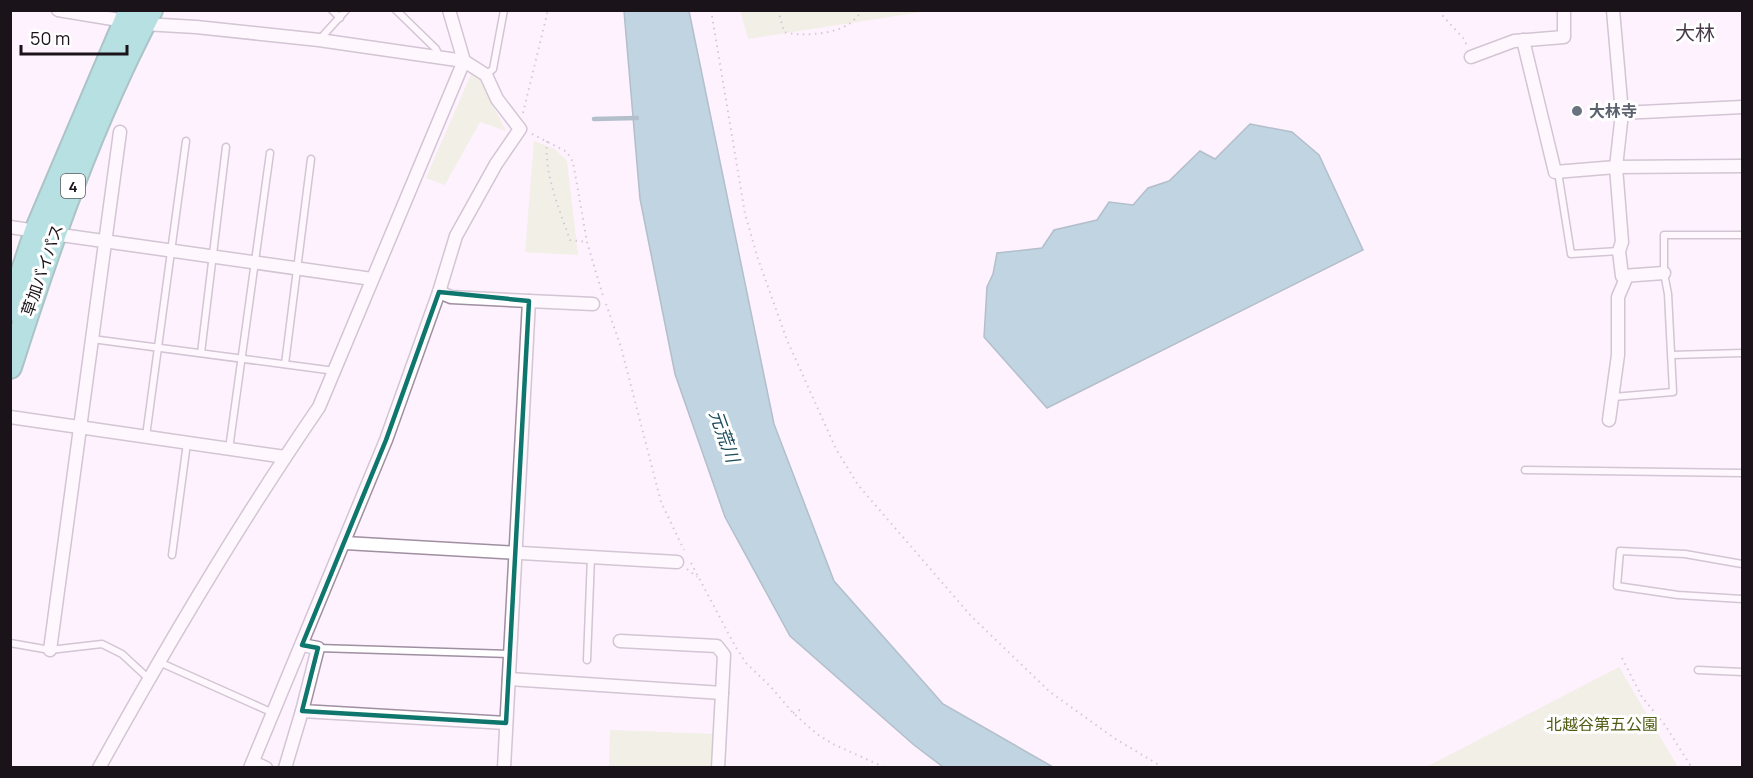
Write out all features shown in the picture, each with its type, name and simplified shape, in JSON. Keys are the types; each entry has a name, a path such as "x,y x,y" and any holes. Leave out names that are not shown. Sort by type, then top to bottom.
{"highway":[{"name":"草加バイパス","path":"10,310 98,120 137,16"},
{"name":"草加バイパス","path":"10,367 45,232"}],"street":[{"path":"58,10 137,16 196,27 319,40 464,62 486,75 496,99 520,129 496,164 456,236 439,292 386,440 252,765 266,768"},
{"path":"99,768 159,662 285,457 319,407 464,62 449,10"},
{"path":"1471,57 1514,41 1564,38 1563,10"},
{"path":"1613,10 1622,113 1616,166 1622,242 1619,251 1622,276 1664,273"},
{"path":"1523,40 1555,172 1616,166 1743,166"},
{"path":"1622,113 1743,107"},
{"path":"50,650 120,132"},
{"path":"10,227 372,279"},
{"path":"1609,420 1618,355 1618,297 1627,276"},
{"path":"439,292 451,297 593,304"},
{"path":"504,768 529,301"},
{"path":"10,417 285,457"},
{"path":"345,543 677,562"},
{"path":"620,641 717,646 724,655 718,768"},
{"path":"285,768 318,648 302,645"},
{"path":"508,679 722,693"},
{"path":"302,711 506,723"}],"lane":[{"path":"332,10 340,18"},
{"path":"319,40 346,10"},
{"path":"396,10 436,49 440,59"},
{"path":"486,75 493,69 504,10"},
{"path":"146,437 186,141"},
{"path":"201,353 226,147"},
{"path":"229,449 270,153"},
{"path":"285,364 311,159"},
{"path":"1558,172 1571,254 1619,251"},
{"path":"1611,398 1673,392 1668,294 1664,273 1664,235 1743,235"},
{"path":"92,339 335,371"},
{"path":"1672,355 1743,353"},
{"path":"172,555 187,443"},
{"path":"1525,470 1743,473"},
{"path":"1743,564 1685,554 1620,551 1617,586 1678,596 1743,599"},
{"path":"587,660 591,556"},
{"path":"10,643 50,650 102,644 122,654 149,679"},
{"path":"318,648 510,654"},
{"path":"159,662 273,713"},
{"path":"1698,670 1743,672"}],"path":[{"path":"548,10 520,129 547,140 567,152 573,162 587,242 621,347 661,502 746,663 793,713 817,734 833,744 886,768"},
{"path":"711,10 745,213 758,259 787,340 836,449 858,485 971,616 1050,692 1114,738 1164,768"},
{"path":"778,10 784,32 803,35 840,29 849,24 862,10"},
{"path":"1440,10 1464,39 1471,57"},
{"path":"547,140 545,153 554,195 570,240 587,242"},
{"path":"1622,658 1642,697 1665,725 1692,768"},
{"path":"793,713 804,708"}],"highlighted area":[{"path":"439,292 529,301 506,723 302,711 318,648 302,645 386,440"}],"green space":[{"path":"740,10 928,10 928,11 748,39"},
{"path":"471,74 479,78 506,131 480,122 445,185 426,178"},
{"path":"534,141 555,149 567,161 578,255 525,252"},
{"name":"北越谷第五公園","path":"1619,667 1678,767 1426,767"},
{"path":"610,730 717,734 715,767 609,768"}],"water":[{"name":"元荒川","path":"624,11 689,11 774,424 834,581 943,704 1053,767 943,767 914,745 790,636 725,517 675,374 640,199"},
{"path":"1250,124 1292,132 1319,155 1363,250 1047,408 984,337 987,287 993,274 997,253 1042,248 1054,230 1097,220 1109,202 1133,205 1148,188 1169,181 1200,151 1215,159"}],"waterway":[{"path":"594,119 637,118"}],"place":[{"name":"大林寺","path":"1577,111"}],"district":[{"name":"大林","path":"1695,32"}]}
